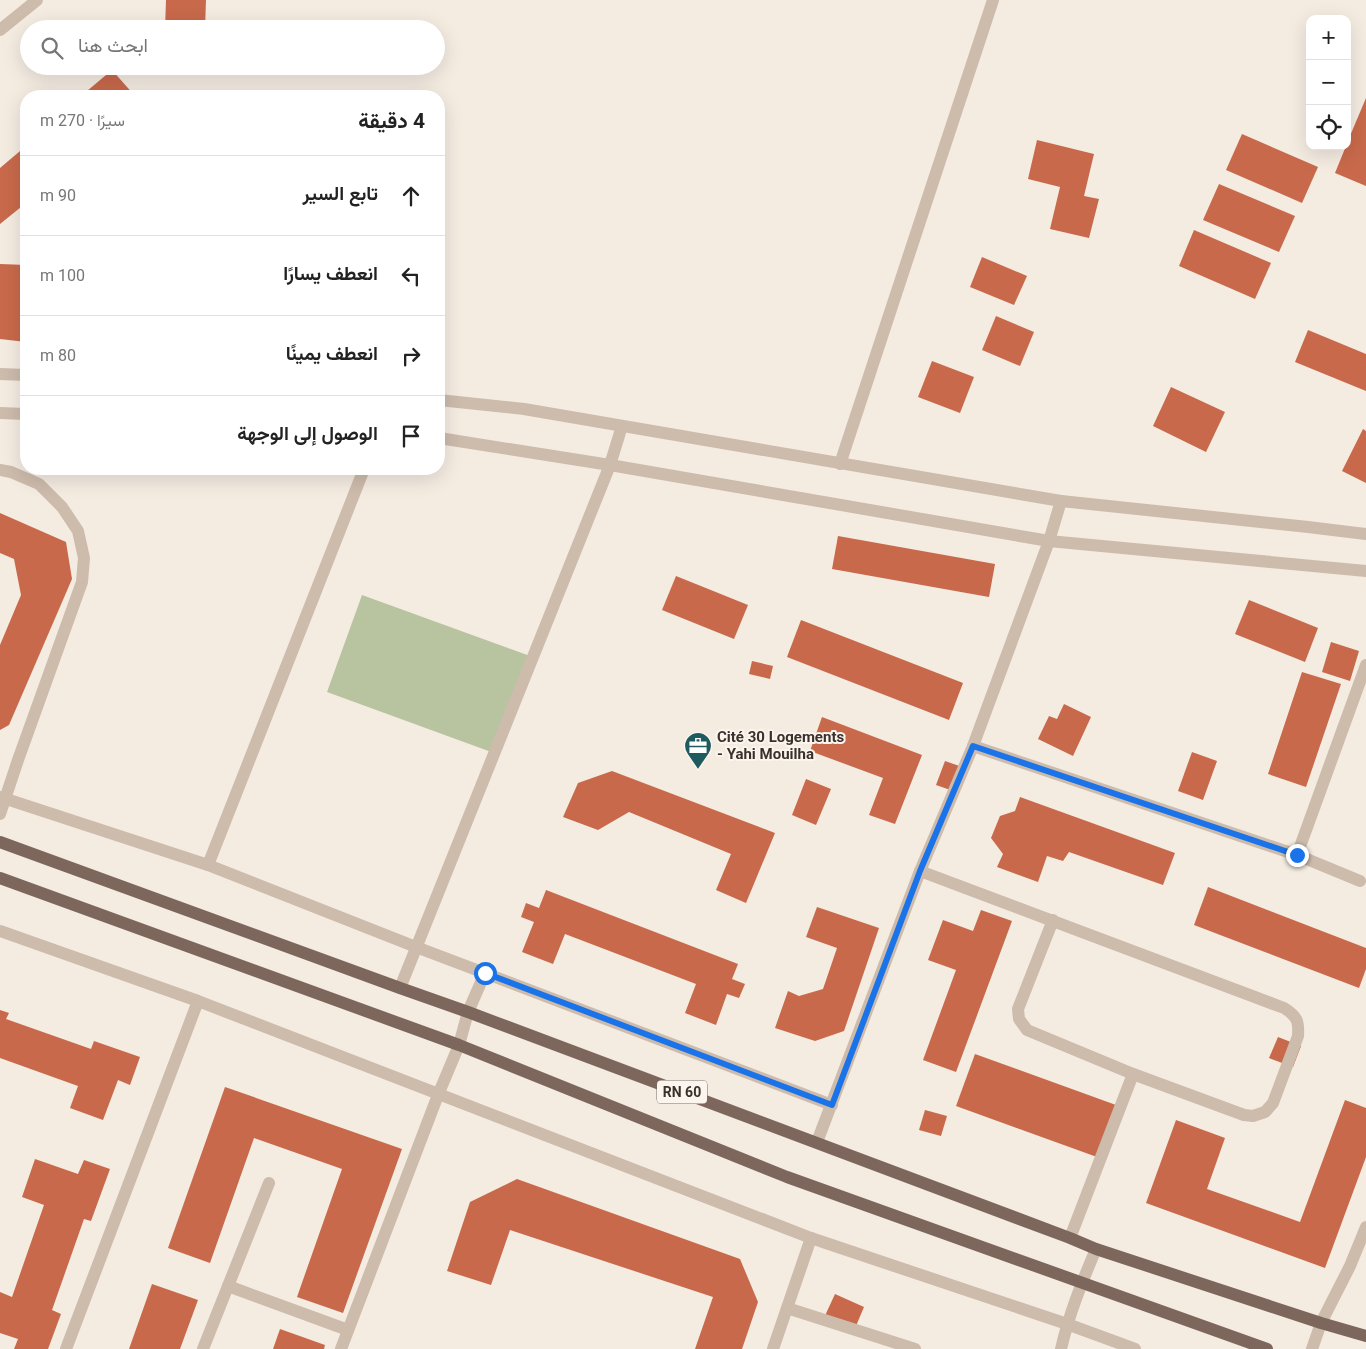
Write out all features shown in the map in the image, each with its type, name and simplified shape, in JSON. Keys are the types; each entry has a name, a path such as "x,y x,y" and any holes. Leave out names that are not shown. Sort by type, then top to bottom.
{"main road":[{"name":"RN 60","path":"0,842 468,1012 817,1142 1096,1249 1366,1336"},
{"name":"RN 60","path":"0,878 459,1045 787,1177 1267,1349"},
{"path":"1233,1337 1241,1349"}],"street":[{"path":"0,30 37,0"},
{"path":"840,464 993,0"},
{"path":"0,374 20,375"},
{"path":"445,401 524,409 1061,501 1366,534"},
{"path":"0,413 20,414"},
{"path":"400,988 610,464 622,426"},
{"path":"445,439 610,464 1049,541 1366,571"},
{"path":"0,470 11,472 39,484 62,507 78,531 84,558 82,582 3,798 0,814"},
{"path":"208,865 362,475"},
{"path":"817,1142 920,871 973,746 1049,541 1061,501"},
{"path":"1297,855 1366,665"},
{"path":"973,746 1297,855 1360,881"},
{"path":"3,798 208,865 416,947 832,1105"},
{"path":"920,871 1053,920 1284,1008 1294,1014 1298,1025 1298,1036 1273,1103 1265,1112 1254,1116 1244,1116 1133,1074 1027,1030 1019,1019 1018,1008 1053,920"},
{"path":"0,931 198,1001 811,1238 1067,1324 1135,1349"},
{"path":"341,1349 459,1045 468,1012 485,973"},
{"path":"66,1349 198,1001"},
{"path":"1070,1238 1133,1074"},
{"path":"203,1349 269,1184"},
{"path":"1312,1349 1321,1323 1350,1266 1366,1227"},
{"path":"773,1349 811,1238"},
{"path":"1061,1349 1067,1324 1096,1249"},
{"path":"228,1286 348,1330"},
{"path":"787,1308 915,1349"}],"green space":[{"path":"362,595 530,656 494,753 327,692"}],"building":[{"path":"166,0 206,0 205,20 165,20"},
{"path":"106,75 116,75 130,90 88,90"},
{"path":"1366,98 1366,186 1335,173 1344,150 1351,150 1351,134"},
{"path":"1242,134 1318,167 1302,203 1226,170"},
{"path":"1037,140 1094,154 1084,196 1099,199 1089,238 1050,229 1060,187 1028,179"},
{"path":"20,151 20,208 0,224 0,168"},
{"path":"1219,184 1295,216 1279,252 1203,220"},
{"path":"1194,230 1271,263 1255,299 1179,266"},
{"path":"982,257 1027,276 1014,305 970,287"},
{"path":"0,264 20,265 20,341 0,339"},
{"path":"996,316 1034,332 1020,366 982,350"},
{"path":"1308,330 1366,354 1366,391 1295,362"},
{"path":"932,361 974,377 960,413 918,397"},
{"path":"1171,387 1225,412 1206,452 1153,426"},
{"path":"1363,429 1366,431 1366,483 1342,471"},
{"path":"0,513 66,542 72,579 9,725 0,730 0,645 21,595 14,559 0,553"},
{"path":"838,536 995,564 989,597 832,569"},
{"path":"676,576 748,605 734,639 662,610"},
{"path":"1249,600 1318,628 1305,662 1235,634"},
{"path":"801,620 963,683 949,720 787,657"},
{"path":"1331,642 1359,651 1350,681 1322,672"},
{"path":"752,661 773,666 770,679 749,674"},
{"path":"1302,672 1341,684 1306,787 1268,774"},
{"path":"1064,704 1091,717 1073,756 1038,739 1049,716 1057,719"},
{"path":"822,717 922,755 895,824 869,815 883,778 810,751"},
{"path":"1192,752 1217,761 1203,800 1178,791"},
{"path":"945,761 968,769 959,793 936,785"},
{"path":"612,771 775,833 746,903 716,890 731,854 629,812 598,830 563,817 578,783"},
{"path":"806,779 831,789 816,825 792,815"},
{"path":"1020,797 1175,853 1163,885 1069,852 1063,861 1047,856 1038,882 997,867 1003,854 991,838 1000,816 1015,811"},
{"path":"1208,887 1366,948 1366,969 1359,988 1194,925"},
{"path":"546,890 738,964 732,979 745,984 739,998 727,994 716,1025 685,1013 696,984 565,934 553,964 522,952 534,922 521,917 526,903 539,908"},
{"path":"817,907 879,928 844,1031 815,1041 775,1028 788,991 799,996 823,989 837,948 806,937"},
{"path":"981,910 1012,921 956,1072 923,1060 956,970 928,960 943,920 973,931"},
{"path":"0,1010 9,1013 6,1019 91,1049 94,1041 140,1057 130,1085 118,1080 103,1120 70,1108 78,1086 0,1058"},
{"path":"1278,1037 1301,1046 1293,1067 1269,1058"},
{"path":"975,1054 1116,1105 1097,1157 956,1106"},
{"path":"225,1087 402,1149 343,1313 297,1297 342,1169 254,1138 210,1263 168,1248"},
{"path":"1345,1100 1366,1108 1366,1157 1325,1268 1146,1203 1176,1120 1225,1138 1207,1189 1300,1222"},
{"path":"925,1110 947,1116 941,1136 919,1130"},
{"path":"35,1159 78,1174 84,1160 110,1169 91,1221 84,1219 52,1310 61,1314 48,1349 14,1349 18,1339 0,1333 0,1292 12,1297 44,1205 22,1197"},
{"path":"517,1179 740,1259 758,1302 742,1349 695,1349 713,1297 510,1230 491,1285 447,1271 470,1202"},
{"path":"152,1284 198,1300 180,1349 129,1349"},
{"path":"835,1294 864,1307 853,1333 823,1320"},
{"path":"280,1329 325,1345 324,1349 273,1349"}],"place":[{"name":"Cité 30 Logements - Yahi Mouilha","path":"698,770"}],"route":[{"path":"485,973 832,1105 920,871 973,746 1297,855"}]}
